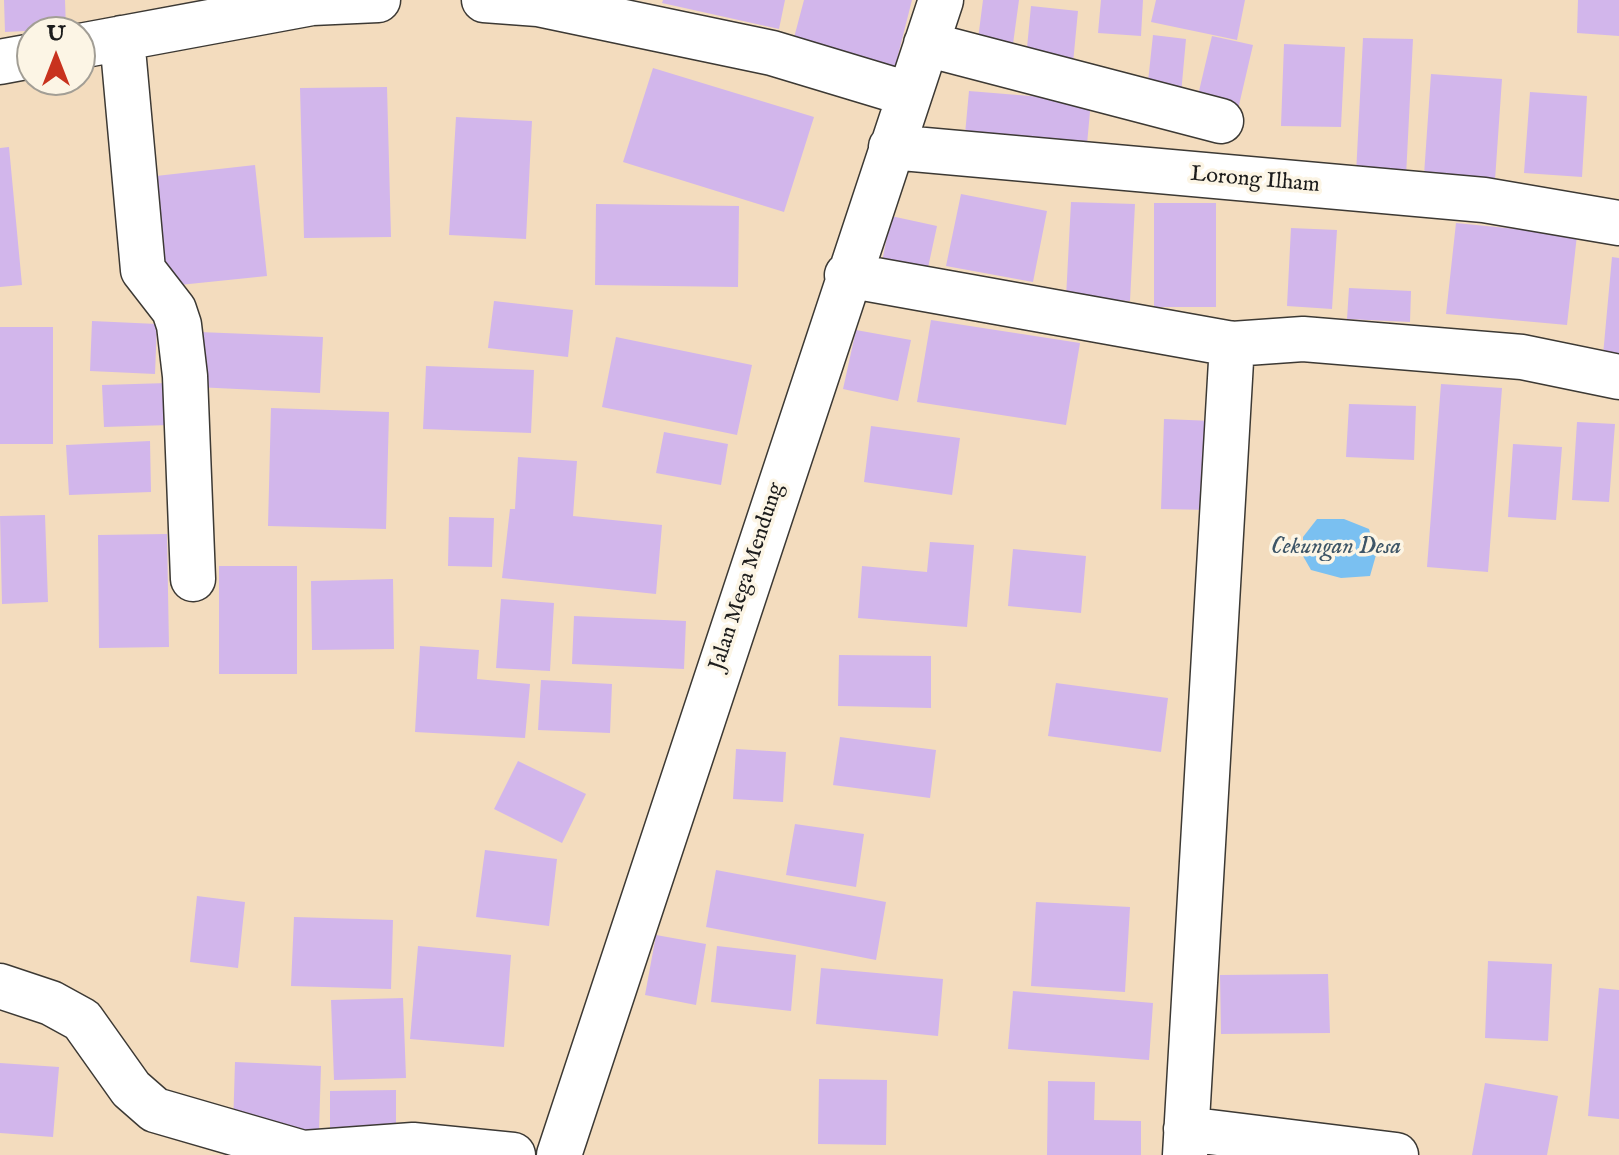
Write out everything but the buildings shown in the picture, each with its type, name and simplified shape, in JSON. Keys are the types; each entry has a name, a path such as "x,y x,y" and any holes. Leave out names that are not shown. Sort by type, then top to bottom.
{"street":[{"path":"96,43 312,3 378,0"},
{"path":"484,0 538,4 772,53 908,94"},
{"name":"Jalan Mega Mendung","path":"559,1155 847,275 941,0"},
{"path":"122,38 143,270 174,310 179,325 185,390 193,579"},
{"path":"926,44 1221,121"},
{"name":"Lorong Ilham","path":"891,147 1484,200 1619,223"},
{"path":"847,275 1232,344 1303,339 1507,356 1619,377"},
{"path":"1232,344 1186,1142 1396,1155"},
{"path":"0,986 51,1003 82,1020 131,1089 155,1110 303,1153 413,1145 513,1155"}],"water":[{"name":"Cekungan Desa","path":"1317,519 1344,519 1369,529 1376,555 1370,576 1341,578 1311,570 1303,556 1303,537"}]}
